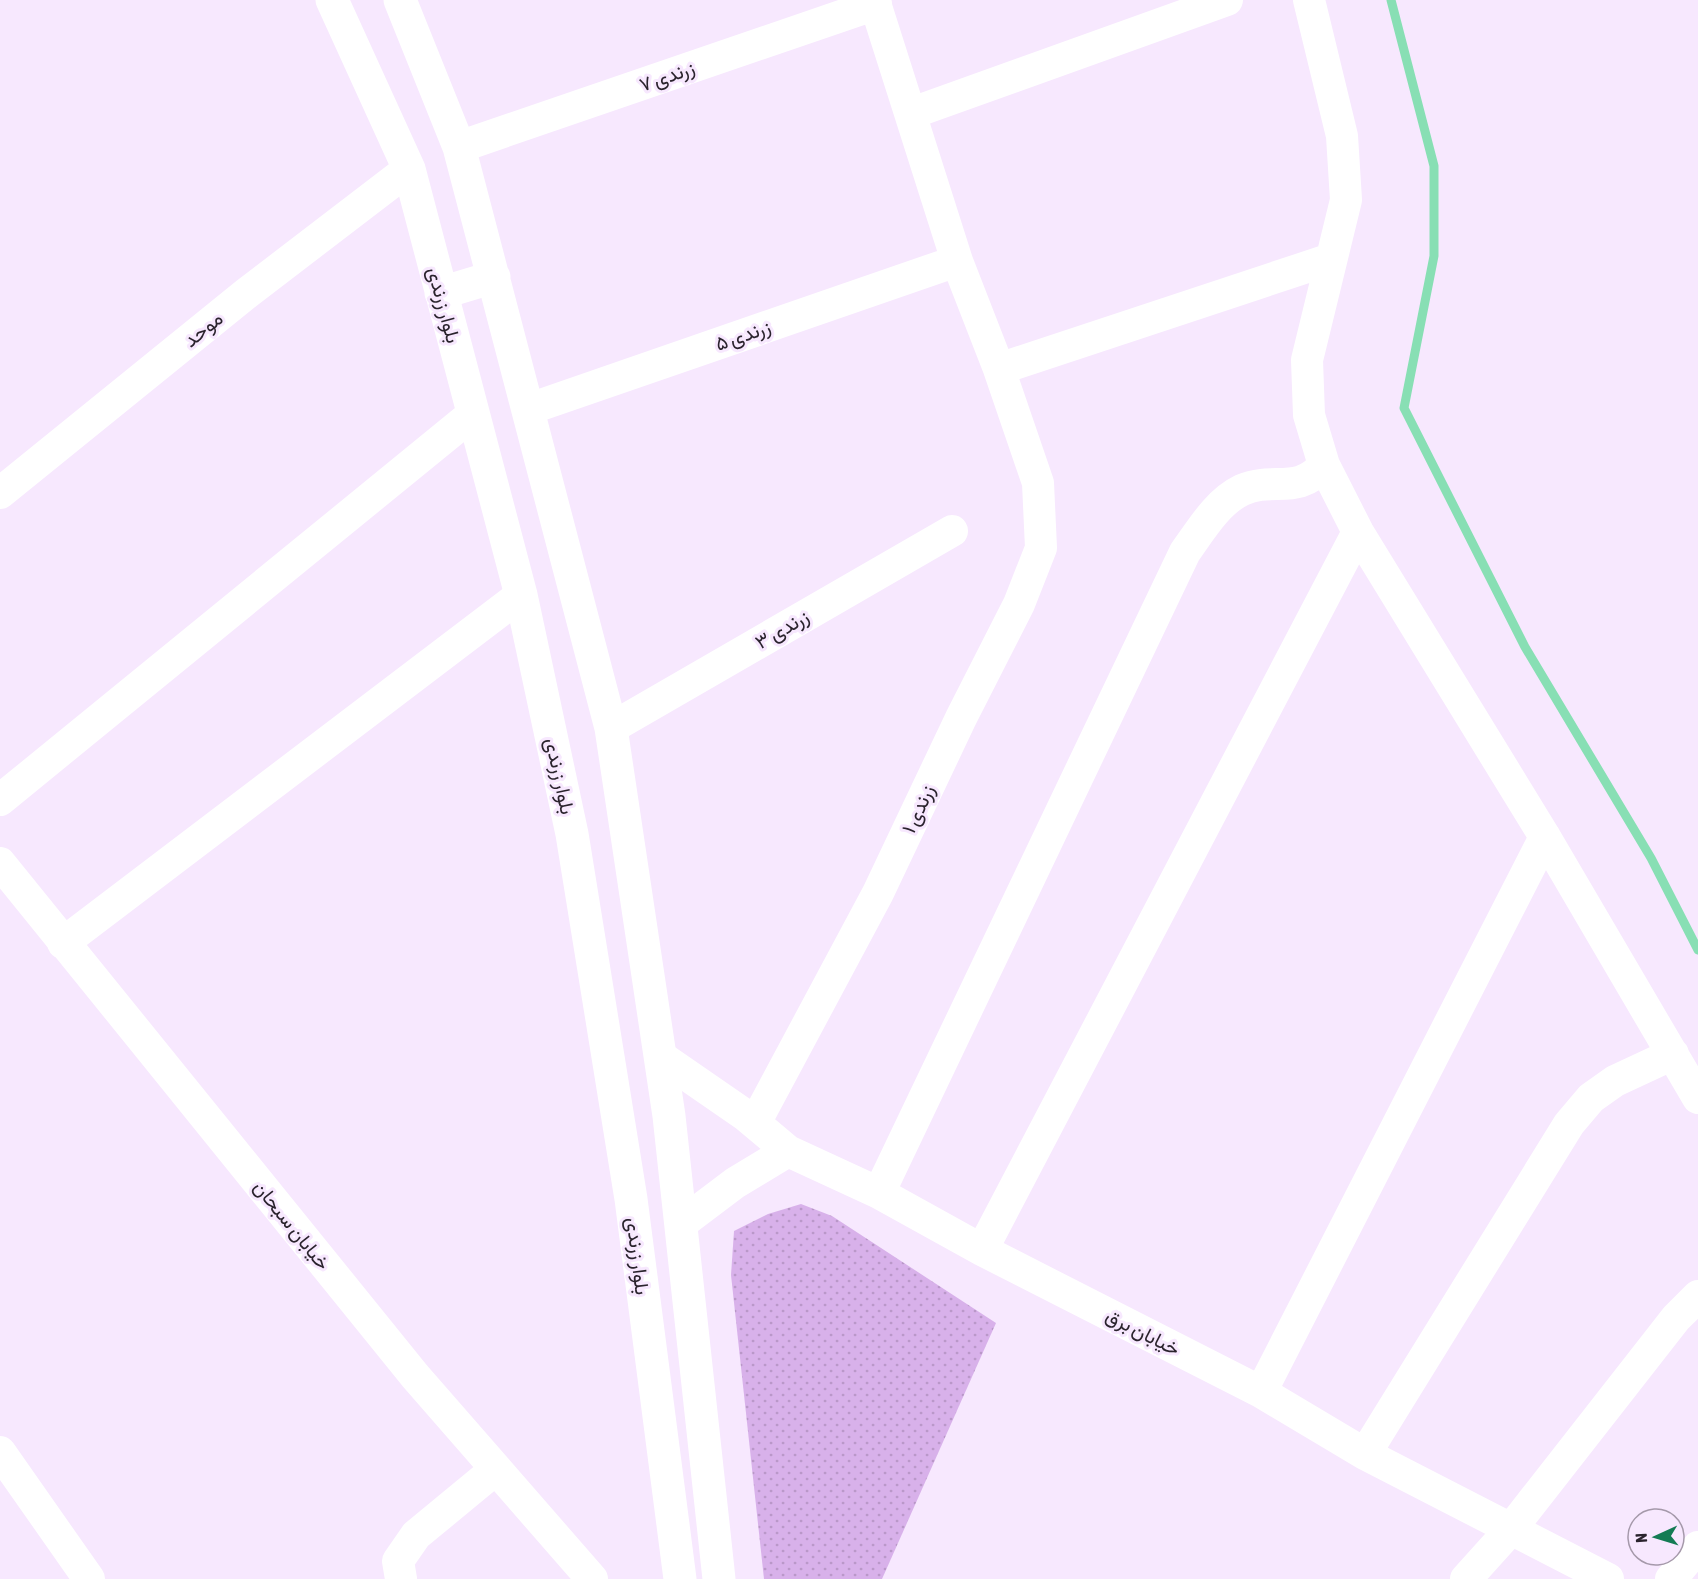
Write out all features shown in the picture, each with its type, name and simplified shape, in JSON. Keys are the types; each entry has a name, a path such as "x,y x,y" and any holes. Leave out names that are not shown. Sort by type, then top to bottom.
{"main road":[{"name":"بلوار زرندی","path":"332,0 409,169 521,595 574,846 631,1198 680,1579"},
{"path":"399,0 459,147 611,728 661,1057 682,1223 719,1579"},
{"path":"441,293 494,278"}],"street":[{"path":"912,113 1227,0"},
{"path":"1309,0 1342,136 1346,200 1307,360 1309,415 1324,465 1359,532 1545,837 1698,1098"},
{"name":"زرندی ۷","path":"459,147 875,2"},
{"name":"زرندی ۱","path":"754,1123 878,893 961,718 1019,604 1041,548 1038,483 999,369 957,261 875,2"},
{"name":"موحد","path":"0,493 247,293 409,169"},
{"path":"999,369 1331,259"},
{"name":"زرندی ۵","path":"529,409 957,261"},
{"path":"0,800 472,414"},
{"path":"879,1193 1185,552 1212,515 1242,490 1271,484 1301,483 1315,477 1324,465"},
{"name":"زرندی ۳","path":"611,728 952,531"},
{"path":"982,1250 1359,532"},
{"path":"63,943 521,595"},
{"path":"1261,1392 1545,837"},
{"name":"خیابان سبحان","path":"0,863 415,1376 592,1579"},
{"path":"1365,1454 1569,1124 1591,1098 1615,1081 1673,1054"},
{"path":"661,1057 754,1123 788,1151 735,1183 682,1223"},
{"name":"خیابان برق","path":"788,1151 879,1193 982,1250 1261,1392 1365,1454 1608,1579"},
{"path":"1466,1579 1511,1529 1676,1318 1698,1296"},
{"path":"0,1452 89,1579"},
{"path":"401,1579 398,1561 416,1535 496,1469"},
{"path":"1671,1579 1698,1547"}],"shaded area":[{"path":"801,1204 832,1216 996,1323 882,1579 764,1579 731,1275 734,1231 768,1214"}],"waterway":[{"path":"1391,0 1434,166 1434,256 1404,408 1525,647 1651,858 1698,950"}]}
